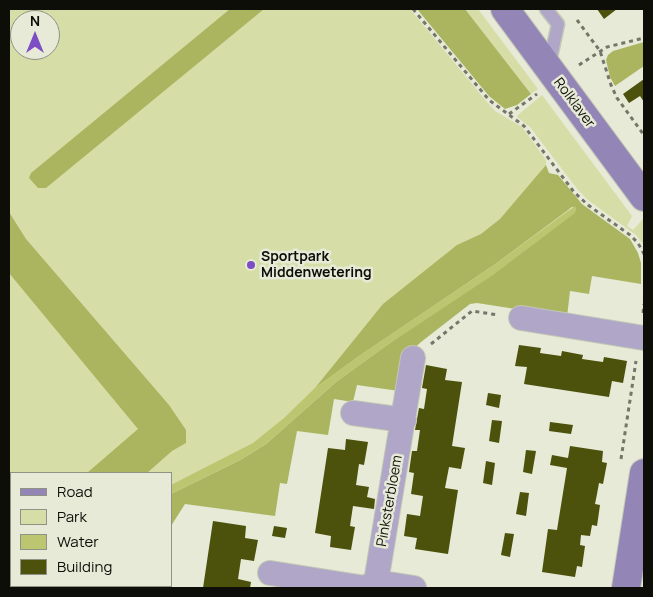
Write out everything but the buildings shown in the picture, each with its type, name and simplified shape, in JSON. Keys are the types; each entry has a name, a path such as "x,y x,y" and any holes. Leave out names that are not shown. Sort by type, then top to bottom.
{"street":[{"name":"Rolklaver","path":"505,9 644,197"},
{"path":"521,318 642,337"},
{"name":"Pinksterbloem","path":"376,585 413,358"},
{"path":"353,413 404,420"},
{"path":"626,588 632,468"},
{"path":"270,573 365,588 376,585 414,588"}],"lane":[{"path":"546,9 558,24 553,74"}],"path":[{"path":"413,9 489,100 524,126 574,192 588,205 630,235 638,243 644,254"},
{"path":"574,16 600,51 611,85 644,135"},
{"path":"509,114 553,74 607,47 644,38"},
{"path":"632,468 644,304"},
{"path":"413,358 472,311 521,318"}],"green space":[{"name":"Sportpark Middenwetering","path":"9,9 410,9 495,111 522,127 546,160 546,165 538,175 571,211 352,364 262,440 172,489 172,472 10,472 10,587 92,587 9,588"},
{"path":"465,9 478,9 538,89 531,94"},
{"path":"542,95 632,216 627,226 633,230 643,219 644,245 636,235 588,200 578,190 530,127 517,117"}],"shaded area":[{"path":"230,9 264,9 46,188 38,188 29,178 31,173"},
{"path":"417,9 465,9 531,94 517,105 505,109 489,96"},
{"path":"644,42 644,66 615,86 610,77 606,60 608,55 613,51"},
{"path":"546,165 549,173 558,175 582,204 630,239 641,263 641,284 592,276 589,294 570,291 567,317 477,303 470,304 409,353 399,391 357,385 353,402 334,399 328,435 297,431 287,484 280,483 275,516 185,504 172,524 172,494 240,460 266,444 336,382 576,208 572,207 494,265 315,388 383,304 457,245 481,234 500,219"},
{"path":"9,212 26,239 169,405 186,430 186,443 172,451 148,472 88,472 138,429 9,273"},
{"path":"10,540 9,588 9,541"},
{"path":"98,587 154,587 153,588"}],"water":[{"path":"575,206 575,213 493,275 389,344 336,382 266,444 240,460 172,494 172,484 253,443 284,418 315,388 494,265"}],"place":[{"name":"Sportpark Middenwetering","path":"251,265"}]}
